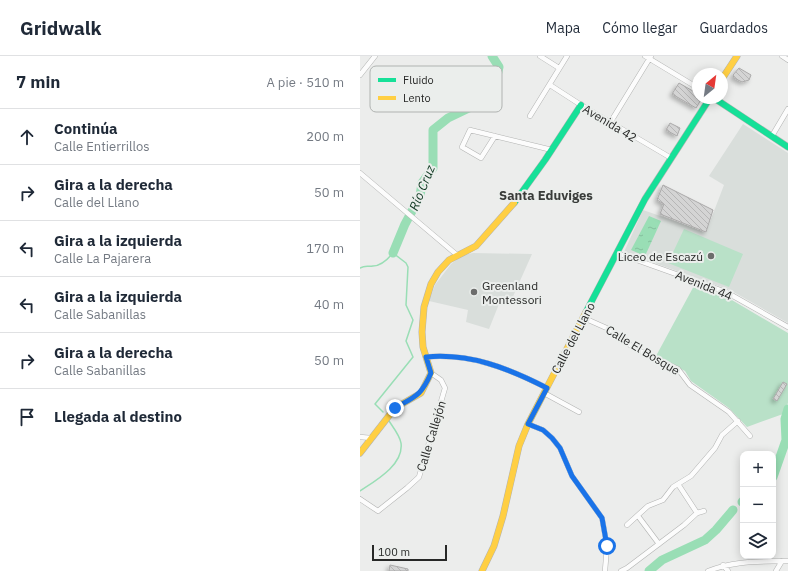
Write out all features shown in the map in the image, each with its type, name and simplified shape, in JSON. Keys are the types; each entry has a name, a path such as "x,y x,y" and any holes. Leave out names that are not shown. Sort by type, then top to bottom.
{"main road":[{"path":"728,70 737,56"},
{"name":"Calle del Llano","path":"482,571 494,546 503,516 518,453 528,424 645,199 706,104"},
{"path":"723,104 788,147"},
{"path":"360,453 395,408 421,393 431,373 423,347 422,332 428,292 436,277 452,258 467,253 477,245 506,213 552,150 581,105"}],"street":[{"path":"360,75 375,56"},
{"path":"540,56 559,68"},
{"path":"530,116 566,56"},
{"path":"782,56 788,60"},
{"path":"610,123 648,57 692,84"},
{"name":"Avenida 42","path":"550,84 610,123 671,158"},
{"path":"772,136 788,109"},
{"path":"495,136 481,158 462,147 470,130 495,136 552,150"},
{"path":"360,173 457,256"},
{"name":"Avenida 44","path":"617,253 726,292 788,327"},
{"name":"Calle El Bosque","path":"584,318 612,330 634,348 678,369 690,385 738,421 750,436"},
{"path":"426,357 442,356 485,362 503,367 579,412"},
{"name":"Calle Callejón","path":"360,499 378,511 414,483 419,477 445,388 441,380 431,373"},
{"path":"627,525 648,506 663,500 673,487 698,468 715,448 722,435 738,421"},
{"path":"528,424 543,430 560,448 572,476 602,518 607,546 605,571"},
{"path":"360,437 371,438"},
{"path":"678,484 697,513"},
{"path":"621,571 659,544 697,513 704,511"},
{"path":"638,516 659,544"},
{"path":"708,571 723,565 752,560 788,561"},
{"path":"776,571 782,561"},
{"path":"723,565 728,571"}],"shaded area":[{"name":"Liceo de Escazú","path":"743,124 788,153 788,323 730,290 624,252 643,210 706,232 724,185 709,176"},
{"path":"684,229 743,254 729,287 668,263"},
{"name":"Greenland Montessori","path":"473,253 532,254 511,301 501,299 489,329 466,322 468,310 429,301 435,285 451,264 463,255"},
{"path":"695,284 725,296 788,333 788,403 783,414 747,427 729,408 691,381 685,371 656,356"}],"water":[{"path":"649,216 661,221 645,256 631,250"}],"building":[{"path":"739,68 751,75 749,80 742,82 734,78 733,75"},
{"path":"679,83 692,91 692,104 698,104 696,108 672,94"},
{"path":"670,123 680,128 677,136 666,130"},
{"path":"663,185 713,210 706,232 660,214 664,204 657,200"},
{"path":"783,382 787,384 777,401 773,399"},
{"path":"390,565 408,569 408,571 389,571"}],"waterway":[{"name":"Río Cruz","path":"492,56 498,66"},
{"name":"Río Cruz","path":"393,253 405,224 420,196 422,183 433,168 433,130 448,118 461,112"},
{"path":"360,268 379,265 387,260 393,253 406,263 408,267 406,305 413,320 406,341 413,357 375,404 383,412"},
{"path":"776,468 786,440 785,419 788,409"},
{"path":"360,491 387,472 398,458 401,451 400,440 389,421"},
{"path":"649,571 662,560 705,540 716,530 733,510"}],"traffic: fast":[{"path":"586,312 645,199 706,104"},
{"path":"723,104 788,147"},
{"path":"514,203 545,160 581,105"}],"traffic: slow":[{"path":"728,70 737,56"},
{"path":"360,453 395,408 421,393 431,373 423,347 422,332 424,307 431,284 438,272 449,260 476,246 514,203"},
{"path":"482,571 494,546 503,516 519,446 528,424 586,312"}],"place":[{"name":"Liceo de Escazú","path":"711,256"},
{"name":"Greenland Montessori","path":"474,292"}],"district":[{"name":"Santa Eduviges","path":"546,195"}],"route":[{"path":"395,408 421,393 431,373 426,357 442,356 468,358 485,362 503,367 547,388 536,406 528,424 543,430 560,448 572,476 602,518 607,546"}]}
